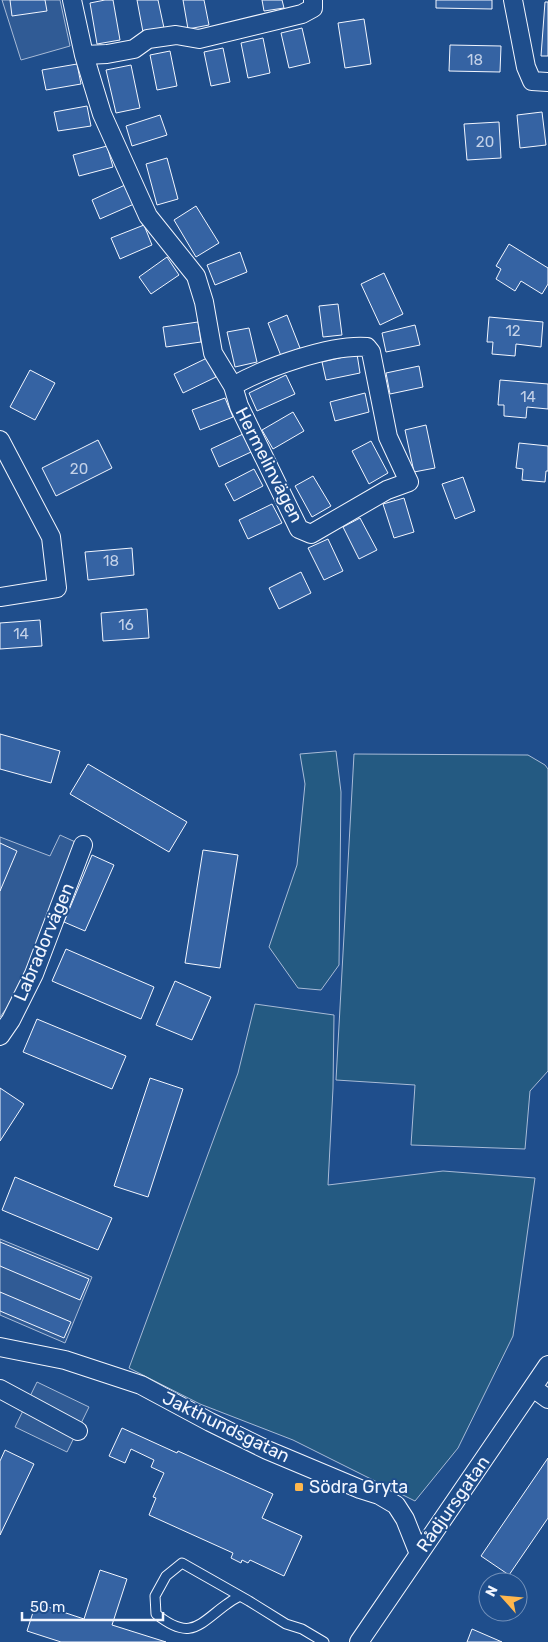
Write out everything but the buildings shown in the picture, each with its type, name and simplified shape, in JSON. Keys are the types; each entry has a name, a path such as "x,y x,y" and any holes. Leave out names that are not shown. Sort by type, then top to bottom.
{"street":[{"name":"Hermelinvägen","path":"72,0 84,55 102,114 148,216 196,276 204,302 213,352 233,386 239,406 299,528 311,534 388,490 409,482 388,437 371,352 367,346 355,346 321,352 249,376 233,386"},
{"path":"84,55 107,54 134,49 148,39 176,35 199,39 241,29 302,14 313,8 313,0"},
{"path":"513,0 526,67 532,81 548,82"},
{"path":"0,440 51,537 57,588 0,597"},
{"name":"Labradorvägen","path":"0,1036 11,1020 34,974 83,845"},
{"name":"Jakthundsgatan","path":"0,1347 65,1360 134,1382 267,1450 360,1489 379,1495 396,1505 405,1519 419,1554"},
{"name":"Rådjursgatan","path":"359,1642 548,1365"},
{"path":"533,1388 548,1399"},
{"path":"0,1389 78,1431"}],"lane":[{"path":"240,1596 226,1604 200,1626 190,1630 178,1629 165,1622 156,1614 155,1596 166,1576 182,1563 240,1596 286,1624 302,1629 324,1642"}],"shaded area":[{"path":"2,0 60,0 70,46 21,60"},
{"path":"336,751 341,792 339,965 321,990 298,988 269,947 297,865 305,784 300,754"},
{"path":"354,754 528,755 545,765 548,769 548,1071 530,1091 525,1149 411,1145 415,1085 336,1080"},
{"path":"60,835 82,845 14,998 0,1017 0,837 50,856"},
{"path":"255,1004 334,1015 333,1088 328,1185 443,1171 535,1178 513,1336 458,1448 415,1501 293,1440 200,1404 129,1368 238,1073"},
{"path":"0,1239 92,1277 65,1343 0,1315"},
{"path":"37,1382 89,1407 67,1452 15,1427"}],"place":[{"name":"Södra Gryta","path":"299,1487"}]}
